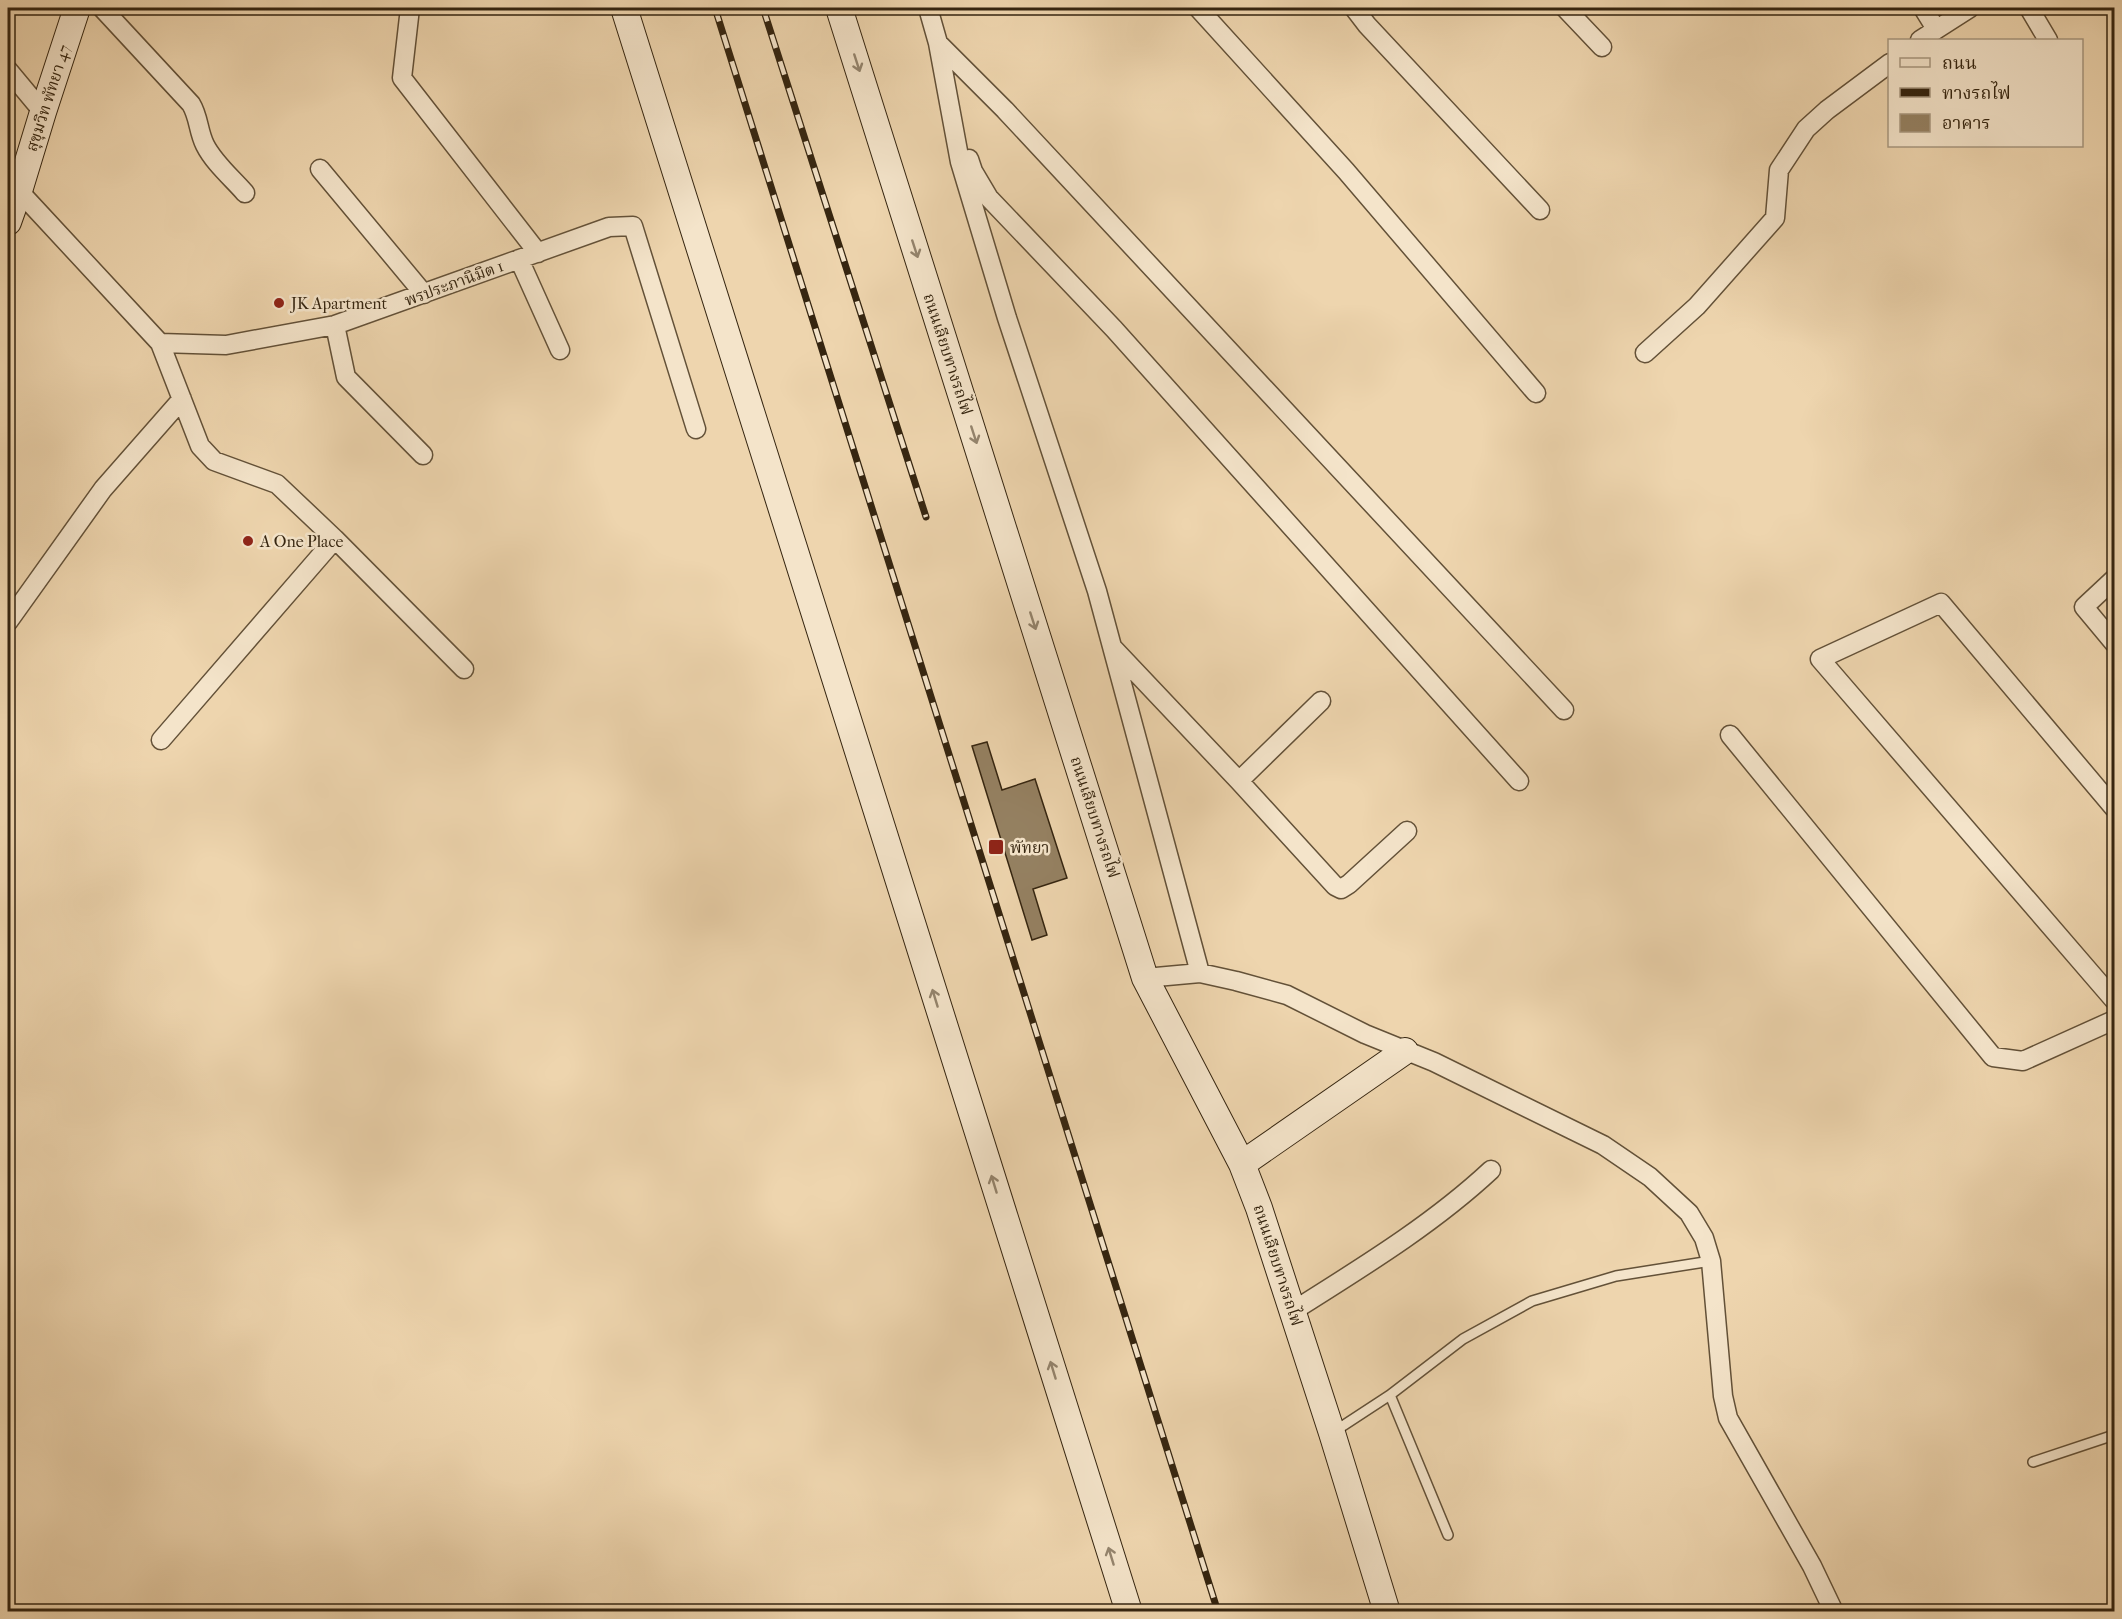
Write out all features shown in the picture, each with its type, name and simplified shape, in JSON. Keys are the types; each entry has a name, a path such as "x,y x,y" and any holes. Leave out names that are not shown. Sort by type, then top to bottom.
{"street":[{"name":"สุขุมวิท พัทยา 47","path":"8,222 77,8"},
{"path":"102,8 191,104 197,113 201,136 209,152 245,193"},
{"path":"410,8 402,78 537,253"},
{"path":"624,8 1129,1611"},
{"name":"ถนนเลียบทางรถไฟ","path":"839,8 1145,978 1242,1164 1259,1208 1387,1611"},
{"path":"928,8 943,68 960,162 1007,318 1097,591 1200,973"},
{"path":"1198,8 1346,171 1536,393"},
{"path":"1354,8 1367,25 1540,210"},
{"path":"1565,8 1602,47"},
{"path":"1923,8 1936,29"},
{"path":"1921,39 1970,8"},
{"path":"2028,8 2047,39"},
{"path":"938,44 1005,110 1564,710"},
{"path":"1645,353 1697,306 1775,218 1779,170 1806,129 1827,110 1888,64"},
{"path":"943,68 973,171 989,198 1114,328 1520,781"},
{"path":"8,70 43,112"},
{"path":"320,169 424,294"},
{"path":"19,191 160,343 200,446 214,461 277,484 464,669"},
{"name":"พรประภานิมิต 1","path":"160,343 226,345 334,325 609,227 633,226 696,429"},
{"path":"519,259 560,350"},
{"path":"334,325 346,377 423,455"},
{"path":"8,622 103,489 182,399"},
{"path":"161,740 335,539"},
{"path":"2115,579 2084,607 2115,643"},
{"path":"2115,808 1941,603 1820,659 2115,1000"},
{"path":"1112,648 1335,886 1341,888 1349,884 1407,831"},
{"path":"1239,781 1321,701"},
{"path":"1730,735 1993,1057 2023,1061 2115,1020"},
{"path":"1145,978 1200,973 1287,995 1405,1051 1434,1062 1603,1145 1650,1177 1689,1213 1704,1238 1711,1261 1723,1396 1728,1418 1812,1566 1834,1611"},
{"path":"1242,1164 1405,1051"},
{"path":"1293,1311 1444,1210 1491,1170"}],"lane":[{"path":"1332,1433 1390,1395 1463,1339 1532,1301 1616,1276 1711,1261"},
{"path":"1390,1395 1448,1534"},
{"path":"2033,1462 2115,1435"}],"building":[{"path":"987,742 1002,790 1035,779 1067,878 1033,889 1047,935 1032,940 972,746"}],"railway":[{"path":"715,8 1218,1612"},
{"path":"763,8 926,517"}],"place":[{"name":"JK Apartment","path":"279,303"},
{"name":"A One Place","path":"248,541"},
{"name":"พัทยา","path":"996,847"}]}
